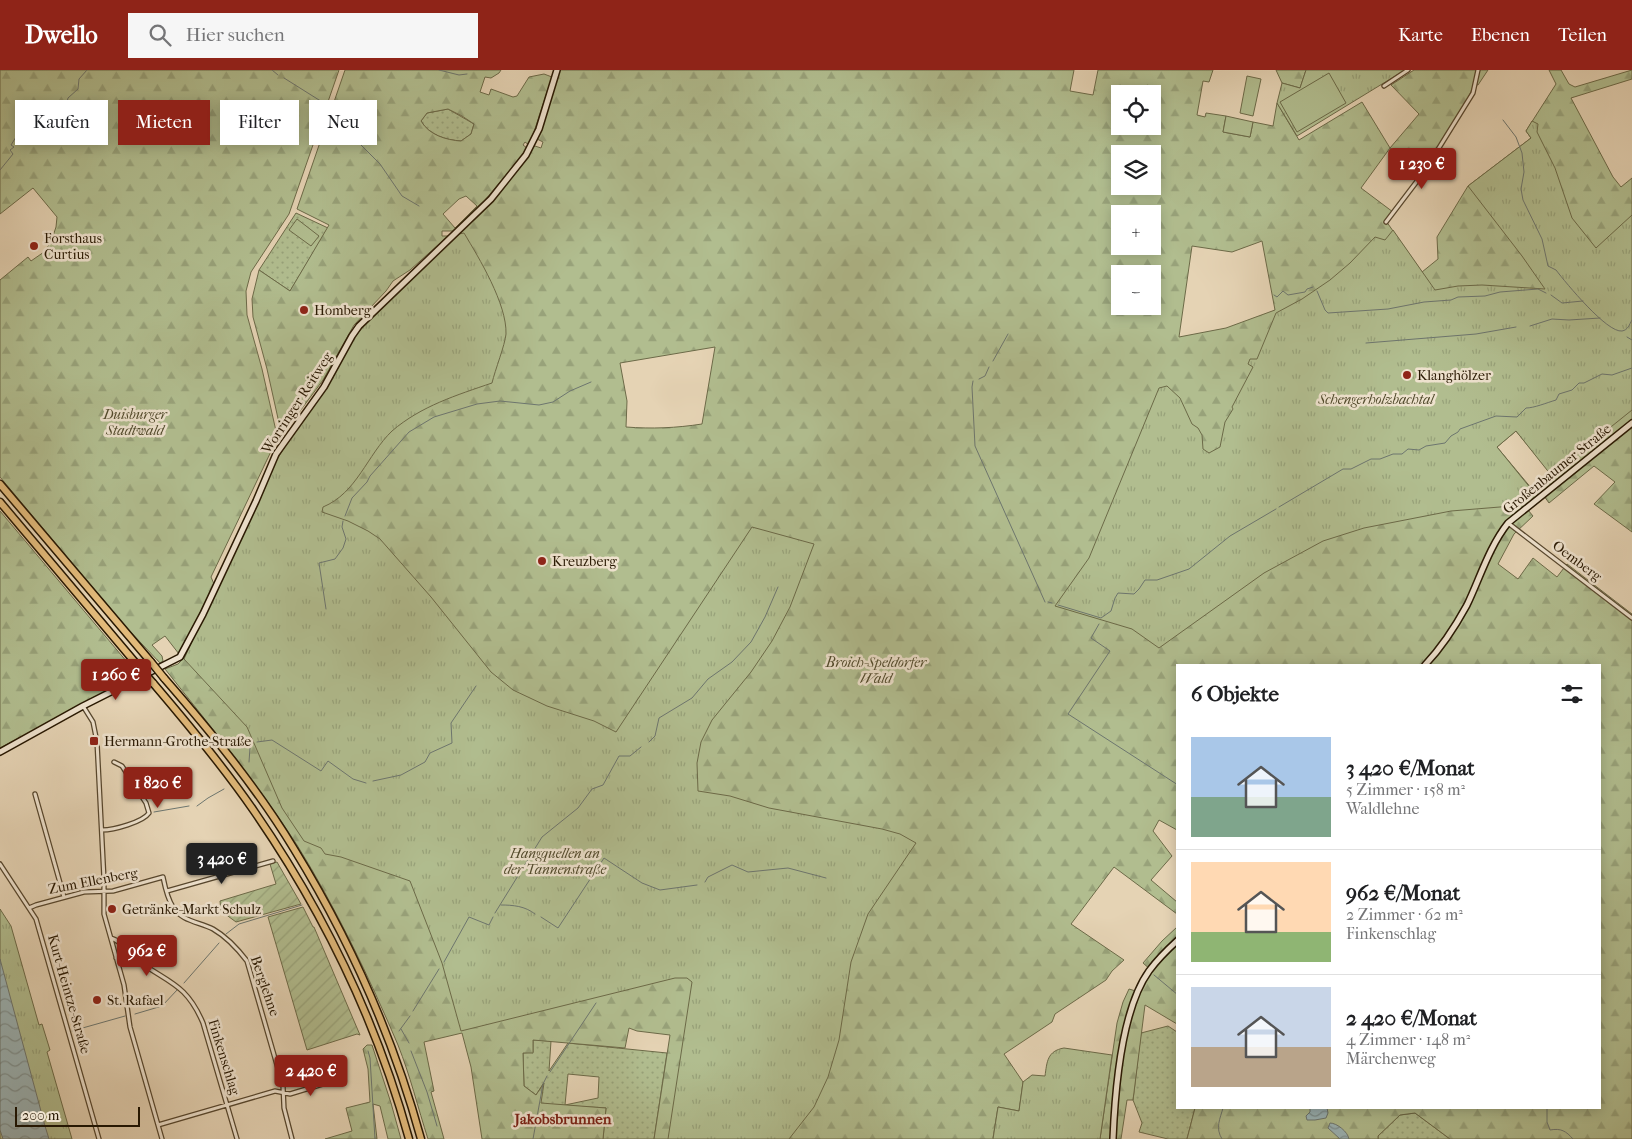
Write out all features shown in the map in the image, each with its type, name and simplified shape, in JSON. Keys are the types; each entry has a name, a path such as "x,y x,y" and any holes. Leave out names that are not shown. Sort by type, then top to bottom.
{"highway":[{"path":"0,484 231,758 265,804 294,849 340,929 378,1012 392,1046 422,1139"},
{"path":"0,502 221,766 254,810 282,853 346,970 384,1060 409,1139"}],"street":[{"name":"Worringer Reitweg","path":"83,706 180,657 203,614 276,454 324,387 359,326 491,199 526,155 539,129 557,70"},
{"path":"1384,86 1408,70"},
{"path":"1386,222 1424,172 1473,93 1478,70"},
{"name":"Großenbaumer Straße","path":"1426,664 1441,648 1455,626 1496,541 1508,522 1632,423"},
{"name":"Oemberg","path":"1508,522 1632,618"},
{"path":"0,752 83,706 93,722 96,735 102,830 104,914 124,985 130,1027 162,1139"},
{"path":"102,830 109,830 144,819 149,813 146,803 122,766 114,762"},
{"path":"35,794 64,897"},
{"path":"166,891 273,861"},
{"name":"Kurt-Heintze-Straße","path":"0,864 36,919 99,1139"},
{"name":"Zum Ellenberg","path":"29,908 64,897 90,891 122,889 162,877"},
{"name":"Berglehne","path":"162,877 172,907 177,912 186,919 211,928 225,937 239,950 247,961 283,1086 284,1108 292,1139"},
{"name":"Finkenschlag","path":"111,938 116,940 138,960 179,987 197,1008 203,1022 237,1139"},
{"path":"1113,1139 1123,1041 1131,1008 1148,972 1176,942"},
{"path":"116,958 129,953"},
{"path":"158,1125 275,1091 290,1094 323,1084 331,1078"}],"green space":[{"name":"Duisburger Stadtwald","path":"0,70 339,70 329,100 309,100 309,145 313,145 289,214 251,272 246,291 247,315 262,369 276,431 276,441 211,577 214,584 179,658 179,654 165,636 152,645 162,656 163,661 160,663 124,625 0,477 0,280 28,257 31,261 44,252 51,242 57,217 33,188 0,214"},
{"path":"345,70 501,70 491,78 485,77 480,92 489,95 491,89 513,97 517,96 529,77 544,74 552,77 532,138 529,145 525,142 523,145 527,148 526,151 485,200 453,231 442,231 442,236 448,236 410,270 393,281 354,325 323,380 289,426 281,432 253,317 252,299 259,270 290,291 329,225 297,209 319,145 377,145 377,100 335,100","holes":["448,109 474,124 471,134 461,141 438,136 424,126 421,121 427,113","466,196 477,206 455,228 443,214 459,199"]},
{"name":"Broich-Speldorfer Wald","path":"560,70 1074,70 1070,91 1093,95 1098,70 1213,70 1209,82 1203,81 1197,115 1205,117 1206,113 1226,116 1223,132 1250,137 1253,122 1273,126 1277,103 1299,140 1362,102 1390,148 1361,188 1393,212 1386,221 1422,272 1438,259 1437,237 1468,186 1531,138 1526,131 1556,84 1549,70 1561,70 1569,84 1575,87 1632,70 1632,79 1571,98 1613,177 1621,187 1632,178 1632,532 1594,504 1615,482 1594,466 1549,503 1544,496 1528,510 1533,516 1514,534 1498,564 1518,579 1533,558 1557,577 1567,564 1632,614 1632,1139 1450,1139 1415,1113 1400,1115 1378,1136 1378,1139 1187,1139 1195,1109 1601,1109 1601,664 1176,664 1176,829 1159,820 1153,831 1172,856 1151,880 1176,901 1176,913 1114,867 1071,924 1124,960 1112,971 1106,980 1055,1014 1052,1022 1004,1054 1023,1082 1019,1111 998,1107 993,1138 995,1139 654,1139 670,1035 637,1031 629,1028 625,1048 533,1040 533,1053 523,1053 524,1086 536,1095 544,1083 541,1103 606,1108 603,1139 482,1139 471,1067 462,1033 424,1042 434,1091 431,1092 444,1139 428,1139 398,1045 364,969 325,893 297,845 266,799 165,669 178,664 184,658 292,434 321,397 361,327 487,206 522,165 533,147 541,148 543,142 537,139","holes":["1262,241 1275,310 1226,328 1179,337 1192,246 1232,252","715,347 702,424 664,428 626,427 627,401 620,363","1516,431 1551,474 1532,489 1497,447"]},
{"path":"1276,70 1306,70 1300,88 1282,83"},
{"path":"1306,70 1405,70 1297,136 1277,103 1282,83 1300,88"},
{"path":"1414,70 1488,70 1478,85 1474,84 1468,99 1422,171 1390,148 1419,114 1391,85"},
{"path":"1329,73 1346,103 1297,132 1280,102"},
{"path":"1247,76 1261,79 1253,116 1240,113"},
{"path":"448,109 474,124 471,134 461,141 438,136 424,126 421,121 427,113"},
{"path":"1226,116 1253,122 1250,137 1223,132"},
{"name":"Schengerholzbachtal","path":"1532,121 1538,124 1537,132 1555,168 1572,218 1596,248 1632,215 1632,410 1551,475 1516,431 1497,447 1532,490 1512,506 1451,511 1364,528 1323,541 1264,573 1159,648 1132,629 1055,606 1089,558 1159,388 1167,386 1180,398 1192,424 1198,428 1202,435 1203,449 1209,453 1220,447 1225,422 1253,367 1248,364 1250,359 1257,359 1276,313 1302,299 1330,280 1350,263 1375,237 1385,240 1393,230 1435,290 1458,286 1482,285 1545,289 1468,186 1531,138 1526,131"},
{"path":"296,213 328,228 290,291 259,270"},
{"path":"297,219 319,236 311,246 289,230"},
{"name":"Hangquellen an der Tannenstraße","path":"464,233 497,295 505,322 505,339 492,383 440,402 403,422 383,441 345,493 323,507 322,512 348,521 380,539 431,597 491,672 513,690 547,706 594,721 616,732 752,527 814,544 790,607 772,641 751,672 712,720 701,742 697,763 698,791 730,796 769,808 882,829 900,834 916,843 868,914 851,962 839,1040 828,1077 814,1107 789,1139 668,1139 692,982 687,978 675,978 461,1031 442,963 410,881 341,857 325,854 321,848 304,841 282,808 247,727 184,659 273,466 295,430 327,388 354,338 367,322 459,234"},
{"path":"0,511 138,675 0,748"},
{"path":"277,862 301,904 236,922 221,911 220,901 276,884 270,864"},
{"path":"303,907 314,927 360,1035 357,1034 307,1050 268,917"},
{"path":"0,909 11,926 39,1025 42,1024 50,1050 47,1052 72,1139 0,1139"},
{"path":"1176,928 1176,1023 1145,1005 1133,1100 1127,1100 1121,1139 1100,1139 1117,1023 1123,1002 1129,989 1139,992 1152,971 1143,963"},
{"path":"1168,1026 1176,1031 1176,1109 1195,1109 1187,1139 1168,1139 1139,1132 1142,1123 1133,1100 1141,1033"},
{"path":"533,1040 551,1041 549,1071 568,1043 667,1053 654,1139 603,1139 606,1108 540,1104 543,1084 536,1095 524,1086 523,1053 533,1052","holes":["568,1074 599,1077 598,1098 565,1105"]},
{"path":"367,1045 372,1045 401,1139 388,1139 380,1106 373,1104 377,1139 325,1139 352,1131 346,1108 370,1102 368,1069 363,1049"},
{"path":"1064,1048 1112,1055 1100,1139 993,1139 998,1107 1019,1111 1023,1082 1032,1075 1045,1076 1047,1062 1051,1054 1058,1049"},
{"path":"1415,1113 1450,1139 1378,1139 1378,1136 1400,1115"}],"water":[{"path":"0,959 49,1139 3,1139 0,1130"},
{"path":"1310,1109 1327,1109 1328,1113 1326,1118 1307,1120 1306,1116"},
{"path":"1330,1123 1342,1128 1349,1139 1340,1139 1328,1128"}],"waterway":[{"path":"68,100 78,89 79,79 87,70"},
{"path":"272,70 278,75"},
{"path":"439,70 459,75 467,74"},
{"path":"284,78 319,100"},
{"path":"1503,120 1516,137 1522,153 1524,172 1521,189 1523,200 1542,239 1548,266 1556,270 1587,306 1607,324 1622,331 1627,328 1632,320"},
{"path":"0,170 13,154 10,150 14,147 11,145 15,139"},
{"path":"361,145 380,164 402,196 419,206"},
{"path":"1274,295 1277,297 1283,291 1288,295 1305,292 1313,287"},
{"path":"1317,291 1328,313 1388,309 1424,302 1451,300 1458,297 1485,296 1500,292 1538,289 1546,293"},
{"path":"1551,295 1562,303 1583,301"},
{"path":"1530,326 1552,319 1600,318"},
{"path":"1366,343 1476,334 1516,327"},
{"path":"993,361 1008,334"},
{"path":"1627,337 1632,340"},
{"path":"979,379 985,376 989,367"},
{"path":"1279,507 1343,469 1351,469 1371,459 1402,454 1408,449 1419,450 1426,446 1445,443 1460,429 1496,416 1517,417 1526,408 1556,400 1559,394 1572,390 1579,383 1584,383 1602,374 1612,375 1632,368"},
{"path":"973,381 975,446 1045,602"},
{"path":"345,516 352,498 409,432 434,417 477,404 500,401 539,405 553,402 570,391 591,382"},
{"path":"1058,605 1101,618 1111,611 1118,593 1134,594 1145,580 1157,580 1189,569 1230,536 1276,509"},
{"path":"326,609 319,563 335,559 343,548 346,539 342,527 343,521"},
{"path":"649,742 655,736 659,718 692,698 708,679 732,662 751,642 765,617 778,587"},
{"path":"1048,602 1052,603"},
{"path":"1099,624 1091,638 1110,651 1068,714 1176,784"},
{"path":"373,781 401,775 425,762 430,753 452,743 451,723 476,686"},
{"path":"257,742 272,740 321,771 328,761 353,779 366,783"},
{"path":"495,913 542,837 578,808 592,789 603,785 619,756 630,756 641,747"},
{"path":"249,762 250,748"},
{"path":"197,806 224,789"},
{"path":"154,812 189,806"},
{"path":"541,917 558,928 604,858 642,883 660,890 697,885"},
{"path":"705,882 708,877 732,865 748,872 788,868 826,878"},
{"path":"226,934 239,924 302,905"},
{"path":"501,905 519,906 535,914"},
{"path":"444,962 469,917 489,925 493,917"},
{"path":"184,983 219,943"},
{"path":"413,1011 439,969"},
{"path":"1154,975 1176,993"},
{"path":"135,1014 162,1006 178,989"},
{"path":"550,1072 596,1003"},
{"path":"72,1031 125,1016"},
{"path":"399,1031 410,1016"},
{"path":"401,1029 409,1043"},
{"path":"368,1051 375,1139"},
{"path":"411,1051 427,1092 437,1126"},
{"path":"533,1139 543,1084 547,1076"},
{"path":"1222,1139 1218,1127 1223,1109"},
{"path":"1547,1109 1547,1122 1550,1130 1557,1129 1563,1131 1573,1139"}],"place":[{"name":"Forsthaus Curtius","path":"34,246"},
{"name":"Homberg","path":"304,310"},
{"name":"Klanghölzer","path":"1407,375"},
{"name":"Kreuzberg","path":"542,561"},
{"name":"Hermann-Grothe-Straße","path":"94,741"},
{"name":"Getränke-Markt Schulz","path":"112,909"},
{"name":"St. Rafael","path":"97,1000"}],"district":[{"name":"Jakobsbrunnen","path":"563,1119"}]}
